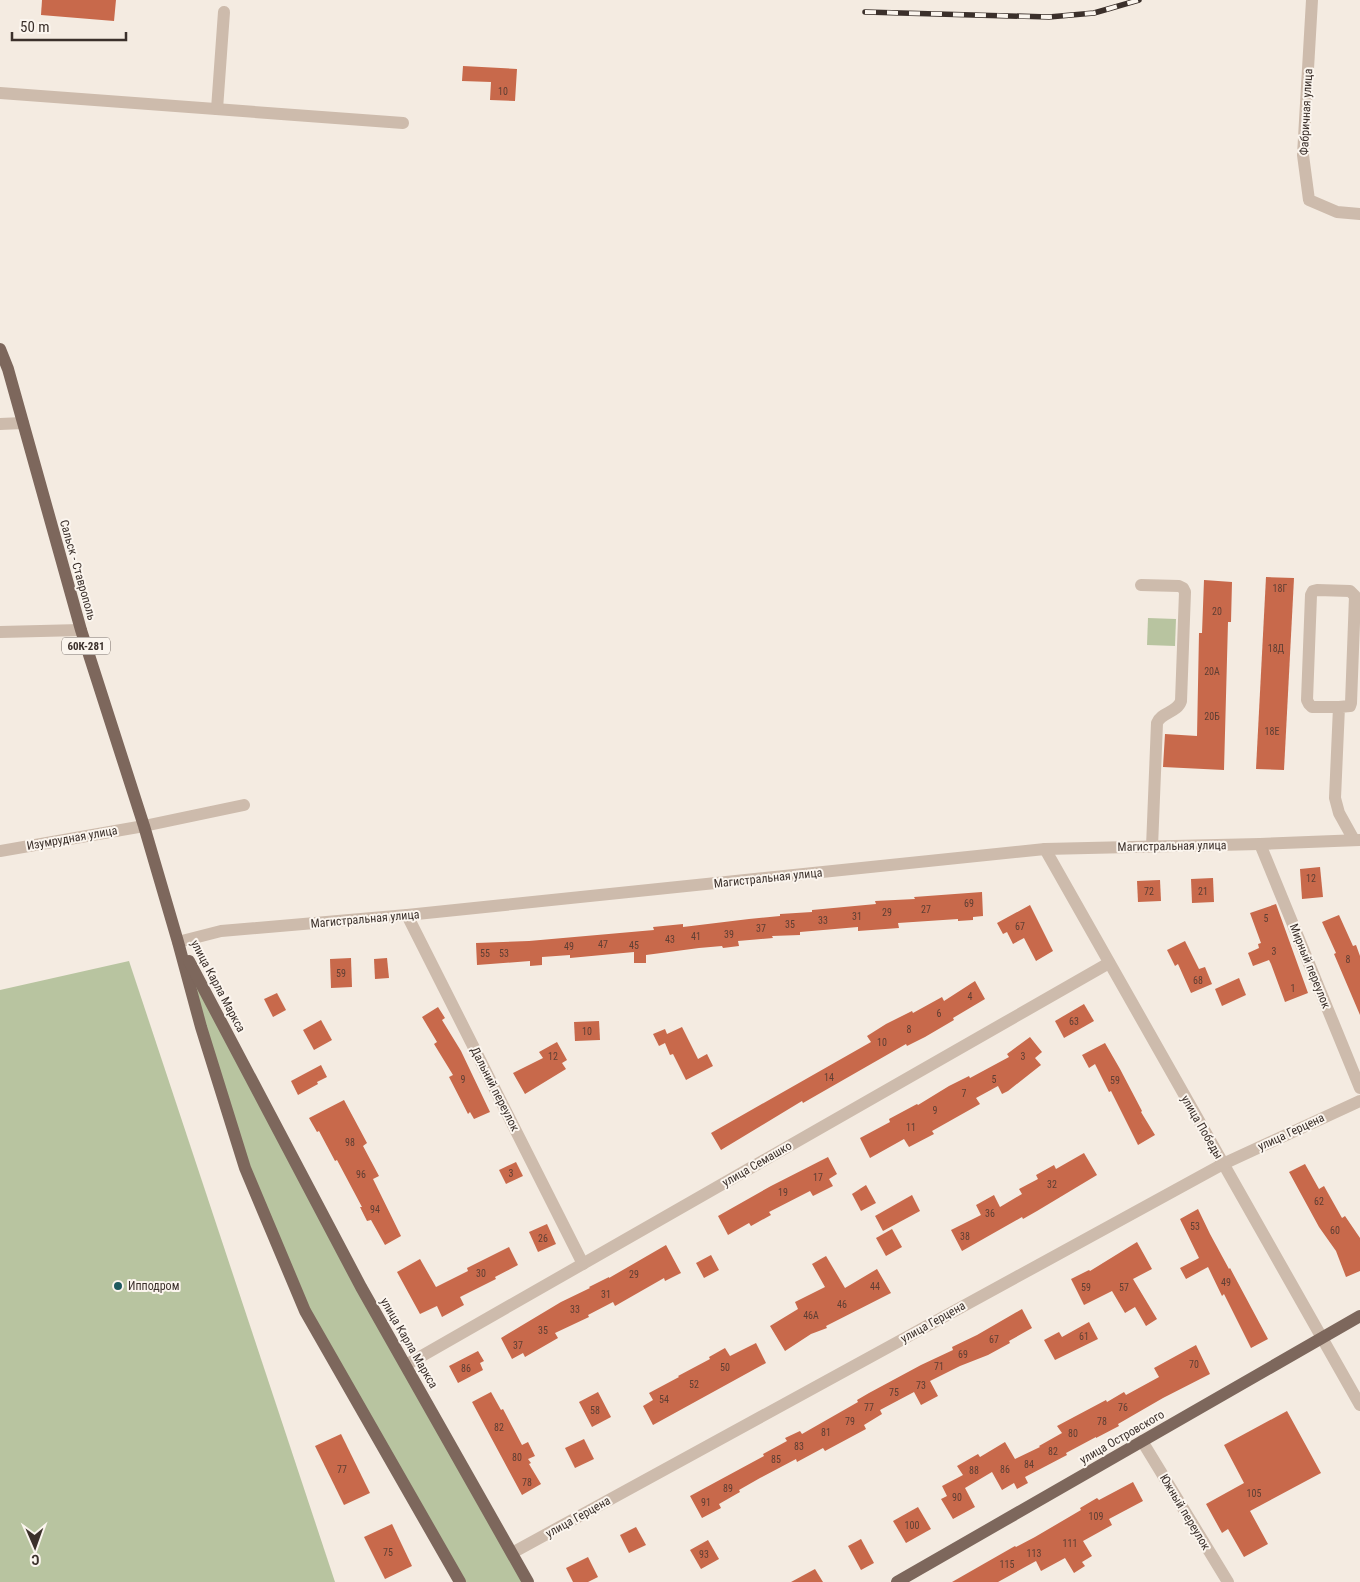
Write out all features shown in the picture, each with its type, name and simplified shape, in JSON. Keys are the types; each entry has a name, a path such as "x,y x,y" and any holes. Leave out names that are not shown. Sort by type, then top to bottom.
{"main road":[{"name":"Сальск - Ставрополь","path":"0,349 8,369 81,630 144,826 178,942"},
{"name":"улица Карла Маркса","path":"178,942 361,1287 528,1582"},
{"name":"улица Карла Маркса","path":"178,942 201,1028 245,1168 305,1311 460,1582"},
{"name":"улица Островского","path":"897,1582 1360,1316"}],"street":[{"name":"Фабричная улица","path":"1312,0 1303,155 1309,200 1336,212 1360,214"},
{"path":"217,109 224,12"},
{"path":"0,93 403,123"},
{"path":"0,424 23,422"},
{"path":"1141,585 1179,586 1185,592 1181,701 1175,710 1161,717 1157,723 1152,847"},
{"path":"1317,590 1350,591 1355,596 1351,703 1350,706 1339,707 1312,707 1308,704 1307,700 1311,595 1313,591 1317,590"},
{"path":"0,632 81,630"},
{"path":"1339,707 1335,798 1339,813 1357,840"},
{"name":"Изумрудная улица","path":"0,851 144,826 244,805"},
{"name":"Магистральная улица","path":"178,942 221,931 407,915 1045,849 1357,840"},
{"name":"Мирный переулок","path":"1260,844 1360,1088"},
{"name":"улица Победы","path":"1045,849 1360,1406"},
{"name":"Дальний переулок","path":"407,915 583,1264"},
{"name":"улица Семашко","path":"406,1365 1109,963"},
{"name":"улица Герцена","path":"512,1553 1223,1164 1360,1101"},
{"name":"Южный переулок","path":"1142,1441 1228,1582"}],"green space":[{"path":"1148,618 1176,619 1175,646 1147,645"},
{"path":"178,942 528,1582 460,1582 305,1311 245,1168"},
{"name":"Ипподром","path":"129,961 335,1582 0,1582 0,990"}],"building":[{"path":"42,0 116,0 114,21 41,15"},
{"path":"463,66 517,69 515,101 490,100 491,82 462,81"},
{"path":"1266,577 1294,578 1284,770 1256,769"},
{"path":"1204,580 1232,582 1231,622 1228,622 1224,770 1163,767 1165,734 1197,736 1199,633 1202,633"},
{"path":"1320,867 1323,897 1302,899 1300,869"},
{"path":"1213,878 1214,902 1192,903 1191,879"},
{"path":"1160,880 1161,901 1138,902 1137,881"},
{"path":"982,892 983,916 973,917 973,920 958,921 958,919 898,923 899,928 858,931 858,927 800,932 800,935 772,936 773,938 738,941 739,946 699,948 646,955 646,963 634,963 634,952 570,958 570,955 542,957 542,965 530,966 530,961 477,965 476,943 529,941 654,930 653,927 683,924 683,927 780,916 780,914 812,912 812,910 876,904 875,901"},
{"path":"1276,904 1308,993 1285,1002 1269,960 1253,966 1248,953 1259,948 1258,944 1261,943 1250,913"},
{"path":"1030,905 1053,951 1036,961 1024,938 1013,944 1007,932 1003,934 997,923"},
{"path":"1339,915 1353,946 1356,945 1360,956 1360,1015 1322,922"},
{"path":"1185,941 1199,969 1205,967 1212,984 1191,993 1178,964 1175,966 1167,950"},
{"path":"351,958 352,987 331,988 330,959"},
{"path":"387,958 389,978 375,979 374,959"},
{"path":"1239,978 1246,995 1222,1006 1215,989"},
{"path":"975,981 985,999 953,1018 954,1020 907,1046 906,1044 803,1103 802,1101 721,1150 711,1133 871,1042 867,1036 886,1024 912,1011 913,1013 942,997 944,1001"},
{"path":"277,993 286,1010 273,1017 264,999"},
{"path":"1084,1004 1094,1021 1064,1038 1055,1021"},
{"path":"438,1007 445,1018 442,1020 461,1051 490,1112 474,1119 470,1112 468,1114 449,1077 453,1075 434,1044 437,1042 422,1017"},
{"path":"321,1020 332,1040 314,1050 303,1030"},
{"path":"599,1021 600,1040 575,1041 574,1022"},
{"path":"682,1027 698,1059 707,1054 713,1066 686,1080 673,1054 670,1055 665,1043 659,1046 653,1034 665,1029 667,1034"},
{"path":"1030,1037 1042,1052 1035,1058 1041,1065 1008,1091 1002,1094 998,1086 976,1098 980,1104 932,1131 934,1134 909,1147 904,1139 870,1158 860,1138 890,1122 889,1119 918,1105 949,1086 969,1076 970,1078 1009,1057 1007,1054"},
{"path":"557,1042 567,1060 562,1063 566,1069 525,1094 513,1073 543,1058 539,1052"},
{"path":"1105,1043 1155,1135 1138,1145 1095,1064 1089,1068 1082,1055"},
{"path":"321,1065 327,1077 298,1095 291,1081"},
{"path":"344,1100 367,1143 363,1146 379,1176 373,1179 401,1236 385,1245 371,1220 367,1221 360,1207 362,1207 337,1160 335,1161 319,1131 317,1132 309,1118"},
{"path":"1084,1153 1097,1175 1023,1219 1022,1217 962,1251 951,1230 981,1215 976,1205 994,1195 1000,1207 1022,1194 1019,1189 1038,1179 1036,1175 1054,1165 1056,1169"},
{"path":"828,1157 837,1174 829,1179 833,1186 813,1196 810,1191 769,1212 771,1215 751,1226 749,1223 728,1235 718,1216"},
{"path":"516,1162 523,1176 506,1184 499,1170"},
{"path":"1305,1164 1319,1189 1324,1186 1342,1218 1345,1216 1360,1238 1360,1271 1346,1277 1336,1251 1319,1227 1289,1172"},
{"path":"866,1185 876,1203 861,1211 852,1194"},
{"path":"912,1195 920,1211 883,1231 875,1216"},
{"path":"1198,1209 1268,1339 1251,1348 1208,1267 1186,1279 1180,1268 1199,1258 1180,1219"},
{"path":"547,1224 556,1244 538,1252 529,1232"},
{"path":"892,1229 902,1247 886,1256 876,1238"},
{"path":"1137,1242 1152,1269 1133,1279 1157,1319 1146,1326 1135,1307 1125,1313 1112,1291 1084,1305 1071,1279 1090,1271"},
{"path":"666,1245 681,1273 665,1281 664,1278 615,1306 613,1302 588,1315 589,1317 555,1333 558,1338 525,1357 523,1353 512,1359 501,1338 561,1302 609,1278"},
{"path":"509,1247 518,1265 495,1277 496,1279 460,1297 464,1305 442,1317 437,1306 420,1314 397,1272 420,1259 436,1287 468,1271 467,1268"},
{"path":"711,1255 719,1270 704,1278 696,1263"},
{"path":"826,1256 845,1288 877,1269 891,1293 826,1326 827,1328 811,1334 785,1351 770,1326 798,1309 795,1302 825,1287 812,1264"},
{"path":"1022,1309 1032,1328 988,1355 930,1381 938,1396 921,1405 914,1392 880,1410 882,1414 864,1425 866,1429 825,1451 823,1448 797,1462 796,1459 760,1478 719,1504 721,1508 702,1518 690,1496 764,1456 763,1454 787,1441 785,1438 800,1431 802,1434 858,1402 857,1400 869,1393 953,1350 952,1347"},
{"path":"1089,1322 1098,1339 1055,1360 1044,1340 1059,1332 1062,1337"},
{"path":"756,1343 766,1363 653,1425 643,1406 653,1400 649,1393 710,1359 709,1357 725,1348 730,1356"},
{"path":"1196,1345 1210,1374 1163,1398 1118,1424 1119,1426 1066,1453 1067,1455 1025,1477 1028,1483 1017,1489 1014,1483 1002,1490 992,1472 965,1488 975,1507 953,1519 941,1499 947,1496 942,1486 963,1475 957,1466 978,1454 980,1457 1005,1442 1015,1459 1040,1447 1062,1433 1057,1426 1106,1400 1107,1402 1124,1392 1126,1395 1159,1377 1154,1368"},
{"path":"478,1351 484,1361 480,1363 483,1370 458,1383 449,1366"},
{"path":"491,1392 501,1410 503,1409 522,1445 528,1442 535,1456 528,1459 531,1463 529,1464 541,1484 522,1495 472,1402"},
{"path":"598,1392 611,1417 592,1427 579,1402"},
{"path":"1287,1411 1321,1473 1250,1511 1268,1544 1244,1557 1228,1529 1222,1533 1206,1504 1244,1483 1224,1445"},
{"path":"341,1434 370,1493 344,1505 315,1446"},
{"path":"584,1439 594,1459 575,1468 565,1448"},
{"path":"1133,1482 1143,1501 1109,1519 1112,1525 1083,1541 1092,1556 1082,1562 1085,1566 1074,1573 1065,1558 1041,1571 1036,1561 998,1582 952,1582 1015,1546 1035,1537 1081,1510 1080,1508 1097,1498 1099,1500"},
{"path":"918,1507 931,1529 906,1543 893,1521"},
{"path":"392,1524 412,1566 385,1579 364,1537"},
{"path":"636,1527 646,1545 629,1553 620,1535"},
{"path":"861,1539 874,1563 861,1570 848,1546"},
{"path":"708,1540 719,1559 701,1569 690,1550"},
{"path":"588,1557 598,1577 588,1582 573,1582 566,1568"},
{"path":"815,1569 823,1582 791,1582"}],"railway":[{"path":"865,12 1049,17 1094,13 1139,0"}],"place":[{"name":"Ипподром","path":"118,1286"}]}
